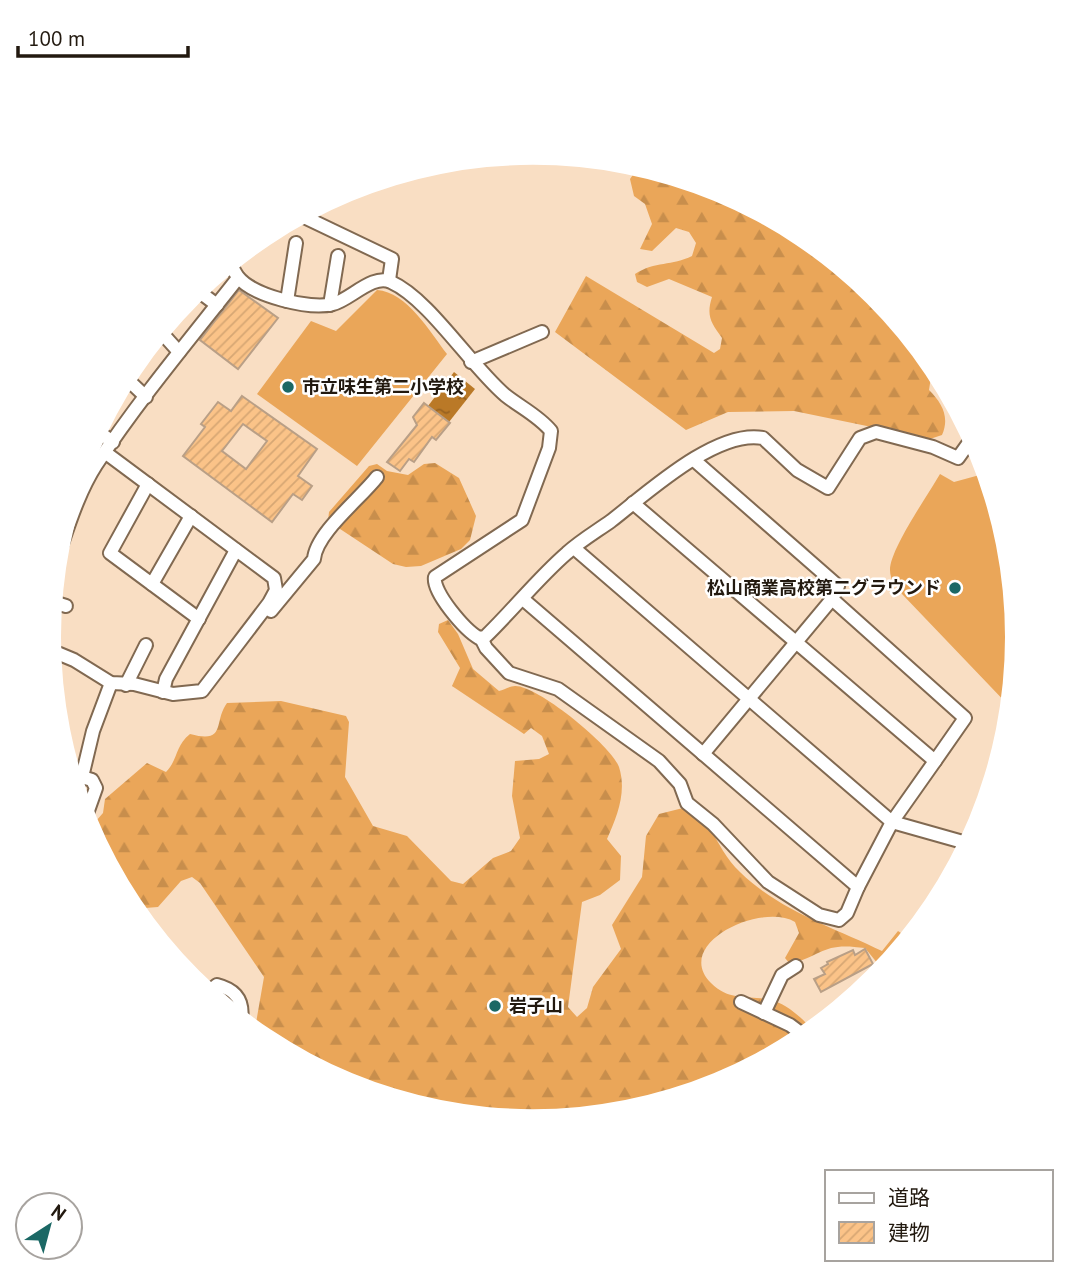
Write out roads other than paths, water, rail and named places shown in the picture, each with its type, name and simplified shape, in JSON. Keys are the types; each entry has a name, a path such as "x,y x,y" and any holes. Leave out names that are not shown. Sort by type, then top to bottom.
{"street":[{"path":"312,221 392,259 389,281"},
{"path":"287,301 296,243"},
{"path":"330,305 338,256"},
{"path":"235,272 238,278 287,301 330,305 368,285 389,281 422,306 471,362 505,394 547,425 552,438 522,520 435,577 435,588 473,635 481,638 486,648 509,673 558,689 659,761 680,784 687,803 713,824 768,882 819,915 839,920 847,913 892,822 965,718 832,599"},
{"path":"86,485 109,447 238,278"},
{"path":"207,297 217,305"},
{"path":"471,362 542,332"},
{"path":"168,339 179,352"},
{"path":"134,386 146,397"},
{"path":"481,638 524,600 574,548 694,460 736,440 763,439 797,470 828,488 860,438 868,433 876,432 933,447 958,458 966,447"},
{"path":"62,655 111,683 173,694 202,691 273,596 275,582 148,484 104,441"},
{"path":"694,460 838,586 832,599 703,754"},
{"path":"254,622 266,617 314,559 314,551 322,539 377,477"},
{"path":"148,484 110,553 199,619"},
{"path":"634,503 934,761"},
{"path":"152,584 191,516"},
{"path":"574,548 892,822 959,841"},
{"path":"163,692 166,679 236,550"},
{"path":"524,600 858,887"},
{"path":"126,685 145,645"},
{"path":"82,776 93,731 111,683"},
{"path":"82,777 92,780 96,788 91,802"},
{"path":"764,1013 782,975 796,966"},
{"path":"215,986 233,992 242,1009"},
{"path":"741,1002 795,1031"}],"water":[{"path":"454,372 475,389 449,422 428,406"}],"place":[{"name":"市立味生第二小学校","path":"288,387"},
{"name":"松山商業高校第二グラウンド","path":"955,588"},
{"name":"岩子山","path":"495,1006"}]}
